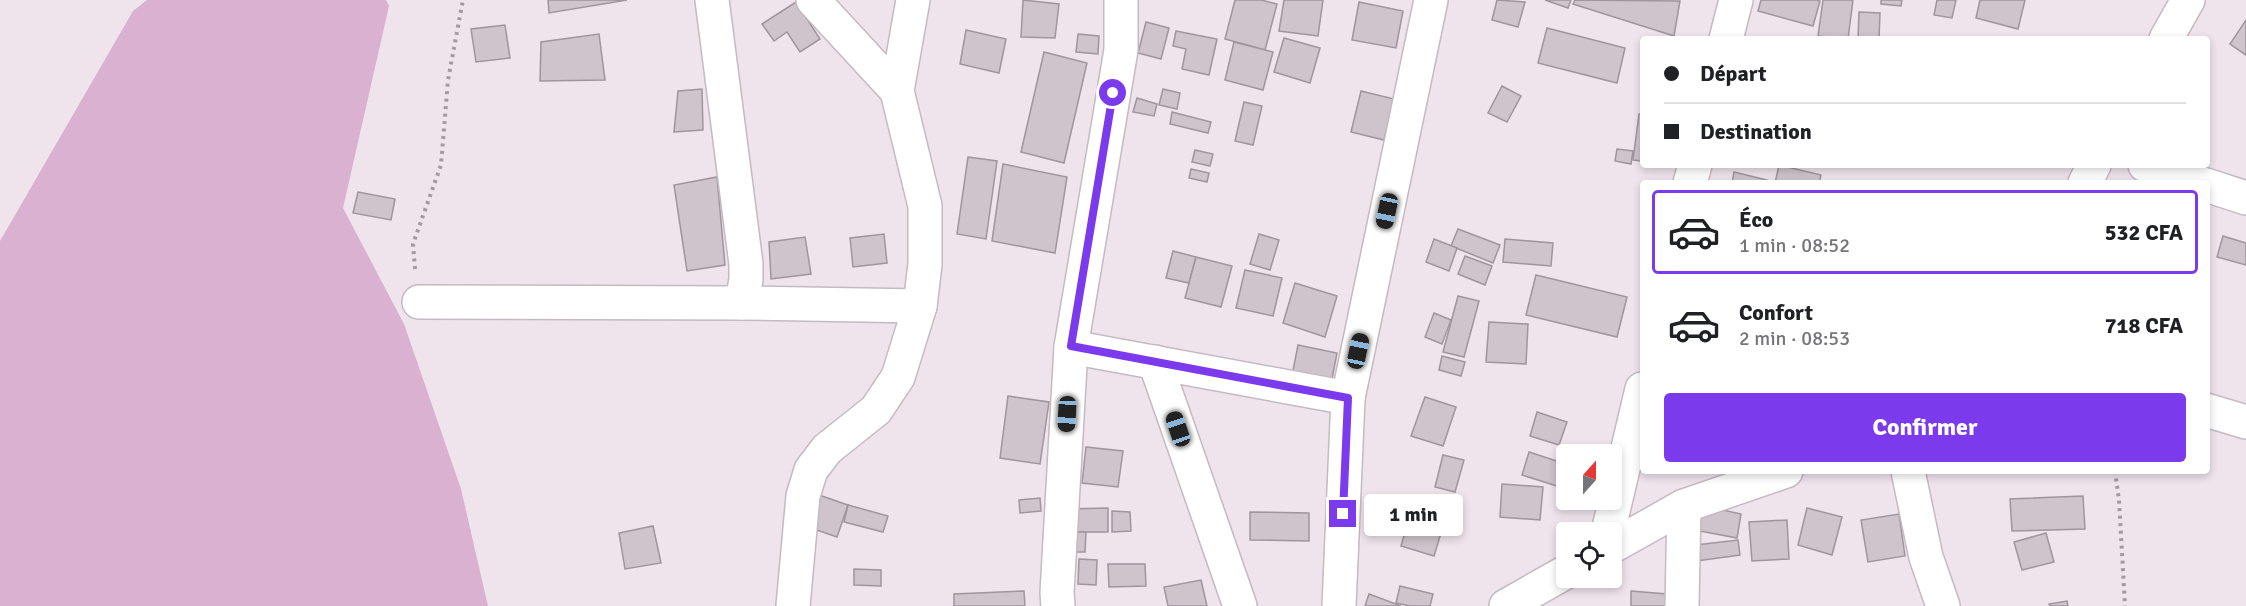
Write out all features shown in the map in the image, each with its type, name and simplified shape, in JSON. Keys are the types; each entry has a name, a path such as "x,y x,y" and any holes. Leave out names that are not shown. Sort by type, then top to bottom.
{"street":[{"path":"712,0 746,264 742,303"},
{"path":"813,0 897,91"},
{"path":"793,606 803,496 811,470 827,449 876,410 898,377 920,306 925,264 925,206 897,91 914,0"},
{"path":"1058,606 1071,346 1120,50 1121,0"},
{"path":"1339,606 1348,398 1431,0"},
{"path":"1727,36 1736,0"},
{"path":"2168,36 2188,0"},
{"path":"2154,168 2191,180"},
{"path":"2210,186 2246,198"},
{"path":"419,302 920,306"},
{"path":"1071,346 1348,398"},
{"path":"1155,362 1240,606"},
{"path":"1610,522 1640,397"},
{"path":"2210,411 2246,422"},
{"path":"1622,541 1684,506 1777,474"},
{"path":"1909,474 1926,557 1943,606"},
{"path":"1682,606 1684,506"},
{"path":"1506,606 1556,578"}],"path":[{"path":"419,302 412,244 441,165 448,80 463,0"},
{"path":"2115,474 2126,606"}],"shaded area":[{"path":"147,0 386,0 389,6 343,208 404,324 461,489 488,606 0,606 0,241 133,11"}],"building":[{"path":"548,0 627,0 549,13"},
{"path":"1023,0 1059,4 1055,38 1021,37"},
{"path":"1235,0 1261,0 1277,4 1265,50 1225,39"},
{"path":"1284,0 1323,0 1318,36 1279,31"},
{"path":"1497,0 1525,2 1518,27 1492,20"},
{"path":"1545,0 1571,0 1568,8"},
{"path":"1575,0 1680,1 1674,36 1573,4"},
{"path":"1761,0 1820,1 1813,26 1758,11"},
{"path":"1823,0 1853,0 1848,36 1818,36"},
{"path":"1881,0 1902,0 1901,6 1881,4"},
{"path":"1937,0 1956,0 1952,18 1934,15"},
{"path":"1980,0 2025,0 2018,29 1976,18"},
{"path":"796,2 820,39 800,52 787,32 774,41 762,24"},
{"path":"1359,2 1403,11 1396,48 1352,40"},
{"path":"1859,12 1880,13 1879,36 1858,36"},
{"path":"2246,20 2246,55 2230,44"},
{"path":"1146,22 1169,28 1161,59 1138,53"},
{"path":"505,25 510,58 476,62 471,29"},
{"path":"1547,28 1625,48 1617,83 1538,63"},
{"path":"966,30 1006,39 999,73 960,64"},
{"path":"1176,31 1217,39 1209,75 1182,69 1186,49 1173,46"},
{"path":"599,34 605,80 540,81 541,42"},
{"path":"1078,34 1099,36 1098,54 1076,52"},
{"path":"1284,38 1320,48 1310,83 1274,72"},
{"path":"1234,42 1273,52 1263,90 1225,80"},
{"path":"1044,52 1087,63 1064,163 1021,152"},
{"path":"1502,86 1521,96 1507,122 1488,113"},
{"path":"702,89 703,130 674,132 678,91"},
{"path":"1163,89 1180,93 1177,109 1159,105"},
{"path":"1361,91 1394,99 1384,140 1351,132"},
{"path":"1137,98 1157,104 1154,116 1133,112"},
{"path":"1244,102 1262,106 1253,145 1235,141"},
{"path":"1172,112 1211,122 1208,133 1170,124"},
{"path":"1639,114 1640,114 1640,161 1633,160"},
{"path":"1617,149 1633,151 1631,164 1615,161"},
{"path":"1195,150 1213,154 1210,166 1192,162"},
{"path":"968,157 997,161 986,239 957,234"},
{"path":"1003,164 1067,177 1055,253 992,241"},
{"path":"1778,168 1792,168 1821,175 1820,180 1776,180"},
{"path":"1191,169 1209,173 1207,182 1189,178"},
{"path":"1734,172 1767,180 1733,180"},
{"path":"717,177 725,265 687,271 674,185"},
{"path":"358,192 395,199 391,220 353,213"},
{"path":"1458,229 1500,245 1493,263 1451,246"},
{"path":"884,234 887,263 853,267 850,238"},
{"path":"1259,234 1279,240 1270,270 1250,264"},
{"path":"2223,236 2246,243 2246,265 2217,257"},
{"path":"805,237 811,274 771,279 769,242"},
{"path":"1434,239 1457,248 1449,271 1426,262"},
{"path":"1505,239 1553,243 1551,266 1503,262"},
{"path":"1173,251 1196,257 1189,283 1166,278"},
{"path":"1465,256 1492,266 1485,285 1458,274"},
{"path":"1196,257 1232,266 1221,307 1185,298"},
{"path":"1245,270 1282,278 1273,316 1236,308"},
{"path":"1536,275 1627,297 1617,337 1526,315"},
{"path":"1295,283 1337,296 1325,337 1283,323"},
{"path":"1458,296 1479,301 1464,357 1443,352"},
{"path":"1434,313 1451,320 1442,344 1425,337"},
{"path":"1489,322 1528,324 1526,364 1486,362"},
{"path":"1298,345 1337,353 1330,389 1291,381"},
{"path":"1442,356 1465,362 1461,376 1439,370"},
{"path":"1008,396 1049,402 1040,464 1000,458"},
{"path":"1425,397 1456,407 1443,446 1411,436"},
{"path":"1537,412 1567,422 1559,444 1530,436"},
{"path":"1086,447 1123,451 1118,487 1082,483"},
{"path":"1529,452 1556,461 1556,486 1522,475"},
{"path":"1443,455 1464,460 1455,492 1435,487"},
{"path":"1502,484 1543,487 1540,520 1500,517"},
{"path":"819,495 848,505 837,537 808,527"},
{"path":"2083,496 2085,529 2012,531 2010,499"},
{"path":"1040,498 1041,511 1020,513 1019,500"},
{"path":"1695,504 1741,514 1737,538 1689,529"},
{"path":"848,505 888,516 883,532 844,522"},
{"path":"1108,508 1108,532 1064,532 1064,509"},
{"path":"1807,508 1842,517 1832,555 1798,545"},
{"path":"1112,511 1130,512 1131,531 1112,532"},
{"path":"1411,511 1445,520 1434,556 1401,546"},
{"path":"1250,512 1309,513 1309,541 1250,540"},
{"path":"1899,514 1905,556 1868,562 1861,520"},
{"path":"1787,520 1789,559 1752,561 1749,522"},
{"path":"653,526 661,563 625,569 619,533"},
{"path":"1064,532 1086,532 1085,552 1063,552"},
{"path":"2046,533 2054,562 2022,570 2014,542"},
{"path":"1738,540 1740,555 1697,561 1696,545"},
{"path":"1079,559 1097,560 1096,585 1078,584"},
{"path":"1108,564 1145,564 1146,586 1109,587"},
{"path":"854,569 881,570 881,586 854,585"},
{"path":"1201,580 1207,606 1168,606 1164,587"},
{"path":"1400,586 1433,594 1430,606 1396,603"},
{"path":"1024,591 1025,606 954,606 954,594"},
{"path":"1631,591 1667,594 1667,606 1631,606"},
{"path":"1369,594 1401,606 1365,606"},
{"path":"2067,601 2068,606 2050,606 2049,604"}],"route":[{"path":"1113,93 1071,346 1348,398 1343,514"}]}
